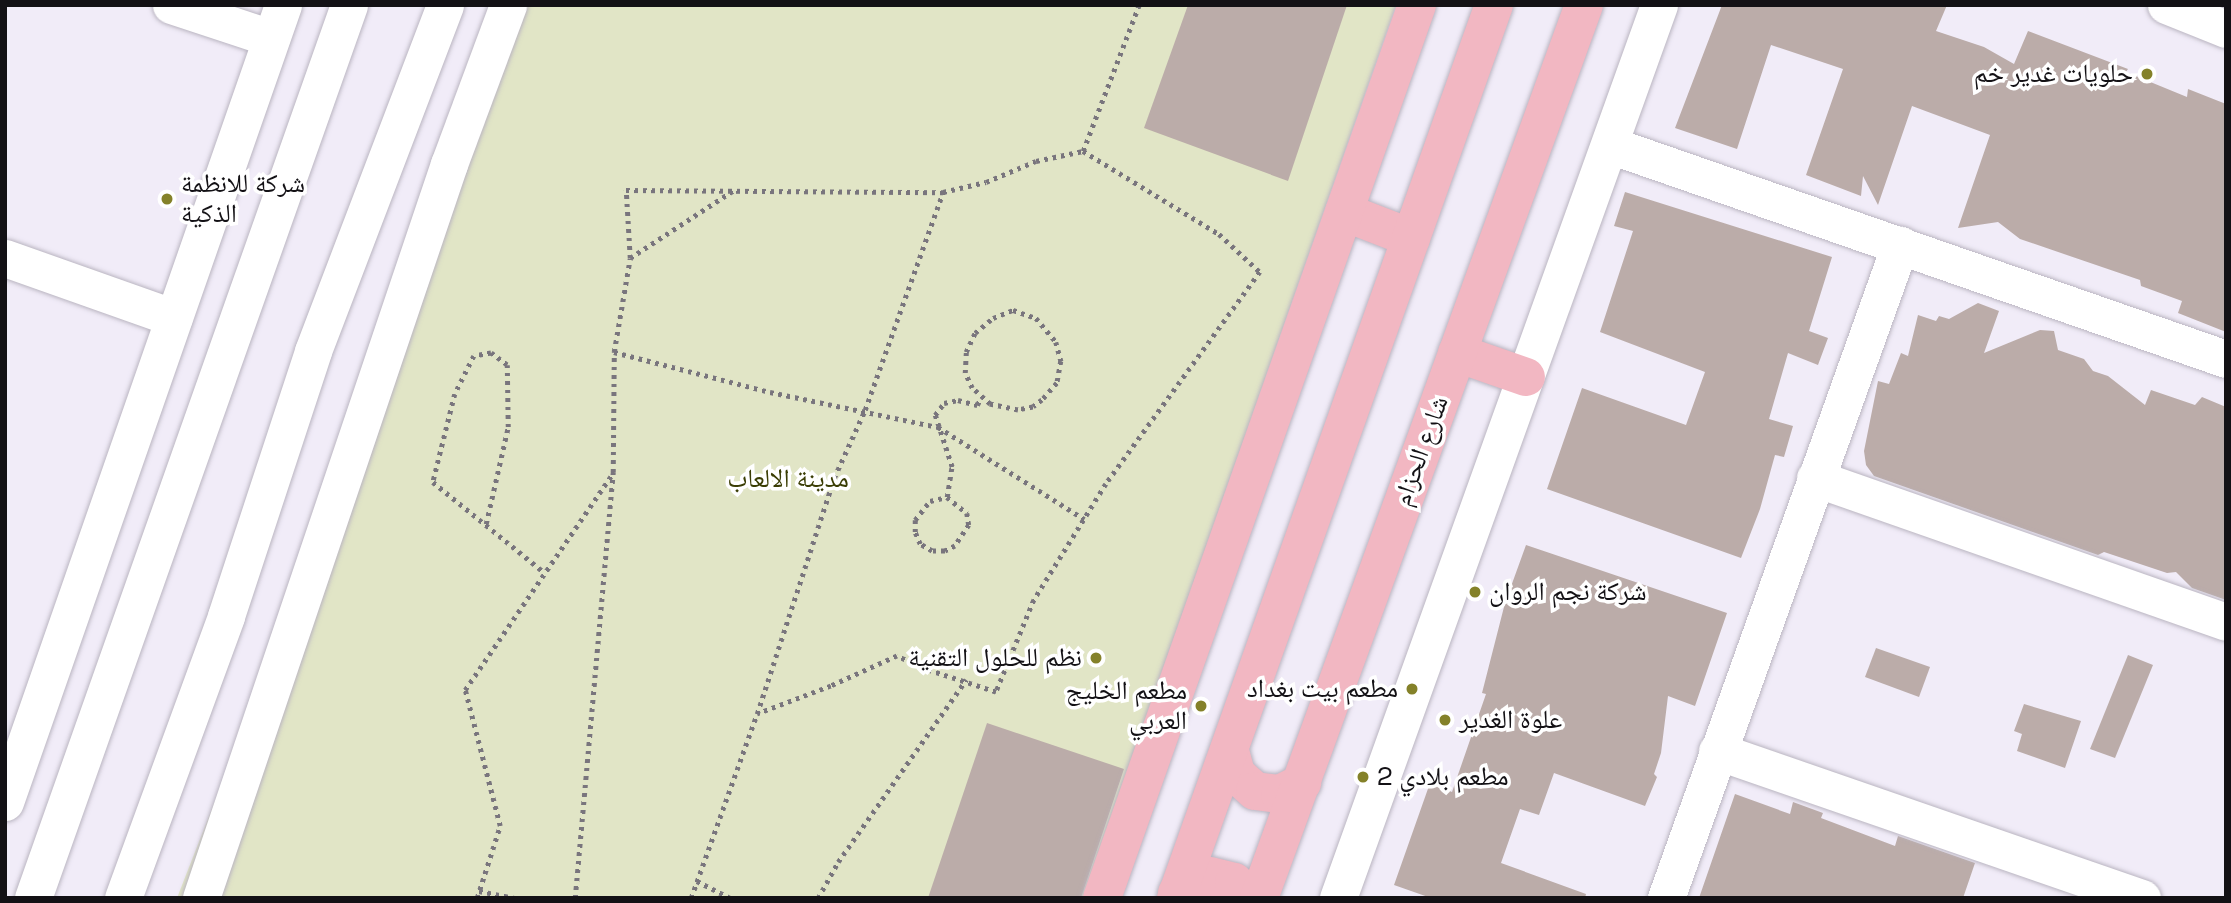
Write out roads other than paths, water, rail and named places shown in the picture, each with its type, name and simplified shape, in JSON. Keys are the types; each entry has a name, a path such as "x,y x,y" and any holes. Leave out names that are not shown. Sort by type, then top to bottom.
{"main road":[{"path":"1102,898 1417,5"},
{"path":"1177,895 1494,5"},
{"name":"شارع الحزام","path":"1259,898 1584,5"},
{"path":"1344,212 1411,238"},
{"path":"1457,353 1526,377"},
{"path":"1230,751 1236,774 1255,791 1280,794 1302,783"},
{"path":"1177,895 1186,884 1210,876 1234,882 1248,898"}],"street":[{"path":"5,802 277,22 171,5"},
{"path":"33,898 349,5"},
{"path":"123,898 226,617 313,351 445,5"},
{"path":"201,898 449,164 508,5"},
{"path":"1338,898 1659,5"},
{"path":"2166,5 2226,29"},
{"path":"1609,145 2226,359"},
{"path":"1666,898 1900,245"},
{"path":"5,258 174,318"},
{"path":"1815,478 2226,622"},
{"path":"1717,751 2142,898"}],"place":[{"name":"حلويات غدير خم","path":"2147,74"},
{"name":"شركة للانظمة الذكية","path":"167,199"},
{"name":"شركة نجم الروان","path":"1475,592"},
{"name":"نظم للحلول التقنية","path":"1096,658"},
{"name":"مطعم بيت بغداد","path":"1412,689"},
{"name":"مطعم الخليج العربي","path":"1201,706"},
{"name":"علوة الغدير","path":"1445,720"},
{"name":"مطعم بلادي 2","path":"1363,777"}],"park label":[{"name":"مدينة الالعاب","path":"788,479"}]}
